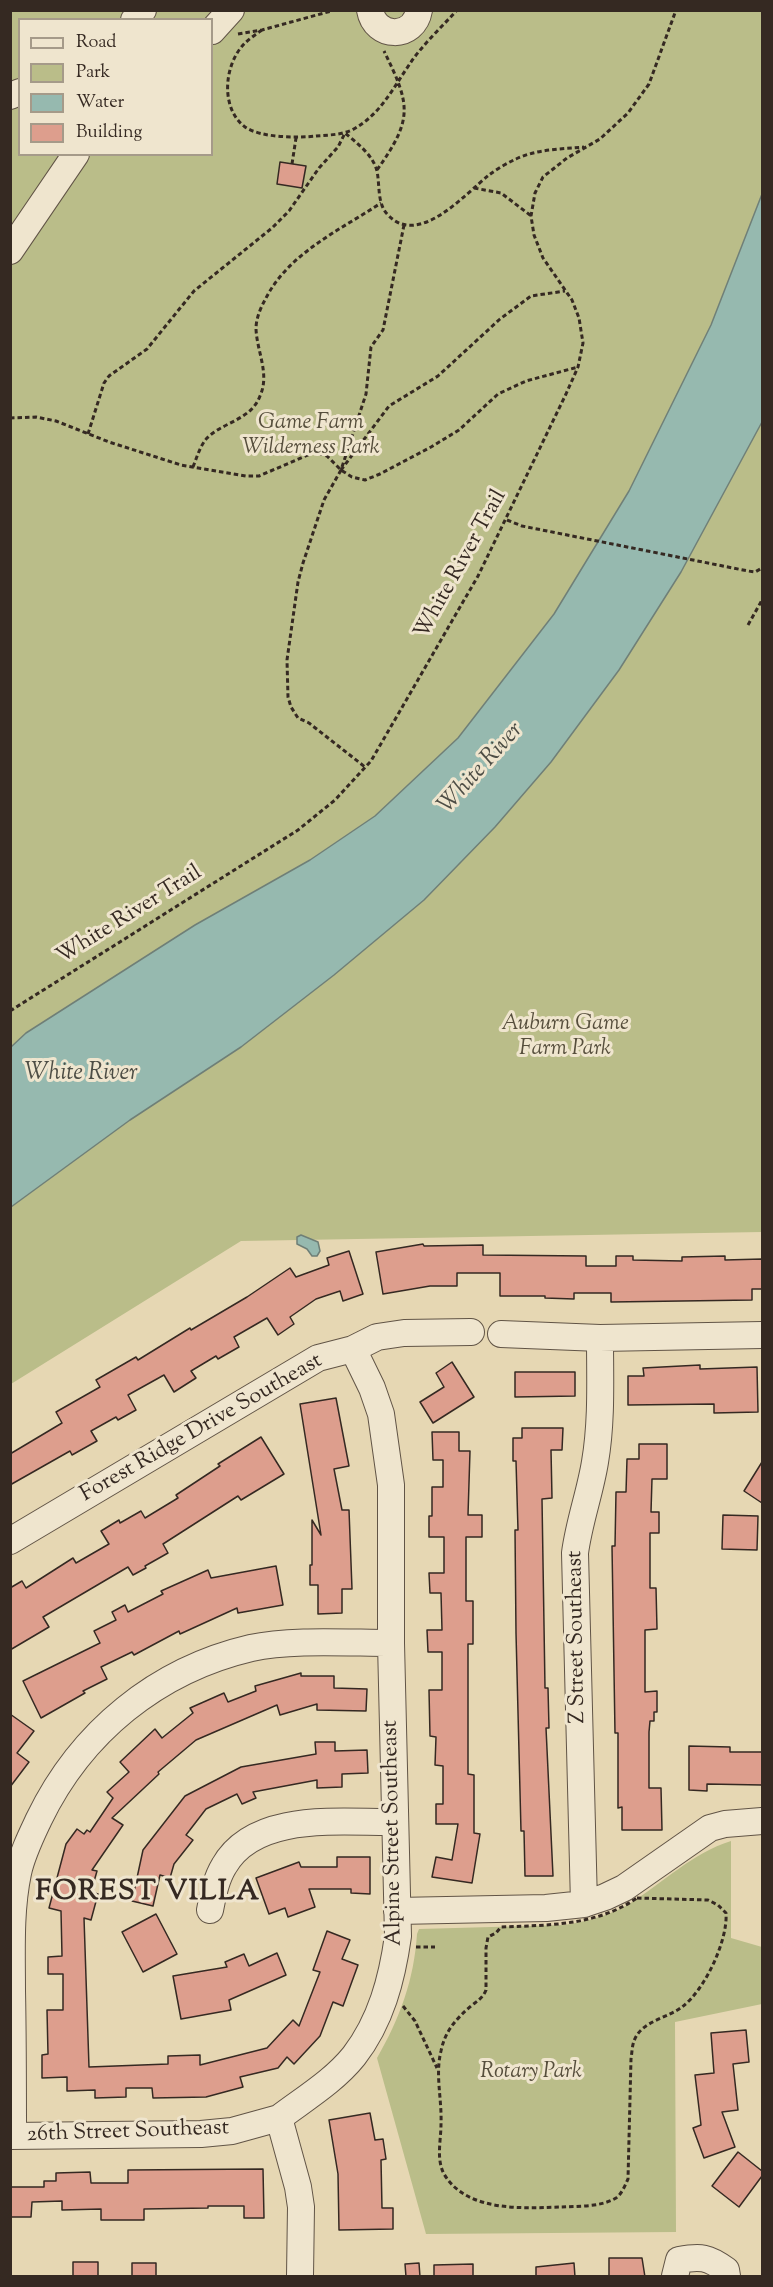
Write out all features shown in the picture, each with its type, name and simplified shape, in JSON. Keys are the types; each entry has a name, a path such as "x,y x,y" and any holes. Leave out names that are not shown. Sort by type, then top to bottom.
{"street":[{"path":"370,10 373,22 380,29 389,33 399,33 408,29 415,22 419,10"},
{"path":"10,251 75,156"},
{"name":"Forest Ridge Drive Southeast","path":"10,1541 318,1358 353,1348 377,1337 404,1333 471,1332"},
{"path":"501,1334 600,1338 762,1335"},
{"name":"Z Street Southeast","path":"584,1904 575,1552 578,1530 595,1465 598,1439 600,1338"},
{"name":"Alpine Street Southeast","path":"279,2118 331,2079 353,2057 368,2035 385,1997 398,1936 391,1643 391,1485 381,1414 372,1388 353,1348"},
{"path":"12,2136 12,1952 13,1910 18,1874 28,1841 66,1770 94,1737 129,1705 168,1681 208,1662 251,1648 279,1644 391,1643"},
{"path":"397,1911 546,1908 584,1904 624,1888 710,1828 725,1824 762,1821"},
{"path":"210,1910 224,1865 236,1850 252,1838 270,1829 294,1824 395,1822"},
{"path":"279,2118 298,2187 300,2277"},
{"name":"26th Street Southeast","path":"12,2136 201,2134 232,2131 279,2118"},
{"path":"675,2277 679,2260 695,2257 711,2259 726,2270 727,2277"}],"path":[{"path":"224,26 262,30 335,10"},
{"path":"262,30 243,45 228,78 230,104 235,117 245,127 255,132 296,138 345,133 367,120 382,106 416,56 457,10"},
{"name":"White River Trail","path":"10,1011 298,830 335,800 371,761 478,576 507,520 578,367 582,343 579,318 572,300 543,258 534,235 531,216 535,193 543,177 567,158 600,139 628,113 649,84 675,10"},
{"path":"377,170 390,151 403,122 405,107 384,50 378,45"},
{"path":"345,133 372,160 377,170 381,203 388,215 404,225 425,223 442,215 491,174 528,154 586,147"},
{"path":"88,434 104,383 109,376 147,349 194,291 289,212 319,168 338,147 345,133"},
{"path":"292,164 296,138"},
{"path":"474,188 501,193 531,216"},
{"path":"192,467 203,443 209,436 240,419 260,399 265,382 256,327 260,310 275,280 327,237 381,203"},
{"path":"341,470 366,394 371,347 383,330 404,225"},
{"path":"365,767 309,723 298,718 288,698 287,660 298,582 324,500 341,470 389,406 438,376 500,319 531,296 565,291"},
{"path":"10,418 36,417 56,422 120,446 192,467 246,476 259,476 315,452 327,456 352,477 365,480 431,447 459,429 498,394 526,381 578,367"},
{"path":"507,520 522,526 743,570 755,572 762,568"},
{"path":"748,624 762,600"},
{"path":"385,1997 403,2006 415,2021 438,2069 441,2123 440,2162 444,2174 456,2186 483,2201 513,2209 606,2203 618,2197 628,2179 631,2059 634,2040 654,2021 683,2007 707,1979 727,1923 726,1913 708,1900 637,1898 627,1906 581,1922 564,1925 501,1927 489,1937 486,1948 487,1983 484,1996 454,2021 447,2032 438,2069"}],"green space":[{"name":"Game Farm Wilderness Park","path":"10,11 762,11 762,194 711,325 629,491 554,614 458,738 375,816 310,860 196,925 26,1033 11,1047"},
{"name":"Auburn Game Farm Park","path":"762,422 762,1232 241,1241 11,1384 11,1207 130,1120 241,1047 334,975 424,900 551,762 619,670 681,572"},
{"name":"Rotary Park","path":"731,1841 731,1938 762,1947 762,2004 675,2022 676,2232 426,2234 377,2058 393,2028 409,1983 419,1929 564,1925 589,1920 614,1912 629,1904 703,1853"}],"water":[{"name":"White River","path":"762,194 762,422 681,572 619,670 551,762 495,827 424,900 334,975 241,1047 130,1120 11,1207 11,1047 26,1033 195,925 310,860 375,816 458,738 554,614 629,491 711,325"},
{"path":"301,1235 318,1242 320,1251 317,1256 312,1256 307,1249 297,1244 297,1237"}],"building":[{"path":"280,162 306,166 302,188 277,184"},
{"path":"423,1244 424,1246 483,1245 483,1255 586,1256 586,1266 616,1266 616,1256 633,1256 633,1260 682,1261 682,1257 725,1256 725,1260 762,1259 762,1289 752,1289 752,1300 611,1302 611,1293 574,1293 574,1299 545,1298 545,1296 500,1296 500,1273 457,1273 457,1286 430,1286 383,1294 376,1252"},
{"path":"349,1251 363,1294 343,1301 340,1291 316,1299 290,1317 294,1324 278,1335 267,1318 234,1337 239,1347 218,1359 216,1356 191,1371 196,1378 174,1392 164,1375 128,1395 136,1410 118,1420 116,1417 91,1431 97,1441 72,1455 70,1451 10,1485 10,1454 62,1423 56,1412 100,1387 96,1380 136,1357 138,1360 190,1328 191,1330 290,1268 296,1277 329,1265 327,1258"},
{"path":"452,1362 474,1397 433,1423 420,1402 444,1387 436,1373"},
{"path":"700,1365 700,1369 757,1367 758,1412 714,1413 714,1404 628,1405 628,1376 644,1376 643,1368"},
{"path":"515,1372 575,1372 575,1396 515,1397"},
{"path":"336,1398 349,1466 334,1469 342,1510 349,1510 352,1589 342,1589 342,1613 318,1614 318,1585 310,1585 312,1520 321,1535 300,1404"},
{"path":"522,1428 563,1428 562,1450 551,1450 552,1498 542,1499 545,1688 548,1688 549,1728 546,1728 553,1876 525,1876 524,1831 521,1831 516,1633 515,1530 518,1530 513,1438 522,1438"},
{"path":"432,1432 459,1432 459,1451 470,1451 468,1515 482,1515 482,1537 466,1537 466,1601 473,1601 473,1644 468,1644 468,1774 474,1775 474,1833 480,1834 472,1883 432,1877 436,1857 452,1860 458,1824 436,1824 436,1804 443,1804 443,1766 435,1765 436,1737 430,1736 429,1690 442,1690 442,1652 428,1652 427,1630 442,1630 441,1593 430,1593 429,1573 444,1573 444,1537 429,1537 432,1487 443,1487 443,1460 433,1460"},
{"path":"261,1437 284,1474 241,1500 238,1496 163,1544 168,1553 145,1566 146,1568 133,1575 128,1567 43,1617 49,1627 10,1650 10,1588 22,1581 26,1588 73,1558 76,1563 109,1544 101,1531 141,1511 145,1518 178,1498 176,1495 220,1466 218,1464"},
{"path":"639,1444 667,1444 667,1479 652,1479 651,1512 659,1512 659,1533 650,1533 650,1588 656,1588 657,1629 645,1630 645,1692 657,1691 657,1712 654,1712 654,1721 650,1721 649,1732 649,1788 661,1788 662,1830 622,1830 622,1807 618,1808 612,1546 615,1546 616,1492 626,1492 627,1459 639,1459"},
{"path":"762,1462 762,1503 744,1491"},
{"path":"723,1515 758,1516 757,1550 722,1549"},
{"path":"276,1566 283,1605 238,1613 237,1608 180,1634 179,1631 134,1655 132,1652 101,1667 107,1679 83,1691 85,1693 41,1718 23,1681 100,1643 94,1631 116,1620 112,1612 125,1605 128,1612 163,1594 161,1591 208,1570 211,1578"},
{"path":"301,1673 301,1676 334,1676 334,1688 367,1689 366,1711 317,1710 317,1704 280,1715 277,1705 196,1740 158,1772 159,1774 112,1818 123,1825 92,1870 97,1871 91,1892 98,1894 91,1920 84,1918 89,2067 168,2064 168,2056 200,2055 200,2065 267,2048 293,2020 299,2026 320,1972 313,1970 327,1931 350,1940 342,1959 358,1965 343,2006 333,2002 320,2036 294,2064 287,2057 278,2068 240,2077 243,2087 206,2097 153,2098 152,2088 126,2088 126,2097 95,2098 95,2090 67,2091 67,2077 42,2078 42,2055 48,2054 47,2010 63,2010 63,1974 48,1974 48,1957 62,1956 61,1911 49,1908 66,1844 77,1829 84,1834 87,1830 90,1832 113,1798 107,1792 129,1772 120,1762 155,1729 162,1738 193,1713 190,1708 224,1693 228,1702 256,1691 255,1686"},
{"path":"10,1714 34,1731 17,1753 29,1762 10,1787"},
{"path":"315,1742 335,1742 335,1751 367,1750 368,1773 342,1774 342,1787 317,1788 317,1780 253,1792 256,1798 242,1804 237,1794 206,1809 186,1835 193,1840 174,1864 170,1878 160,1875 153,1906 132,1901 143,1850 185,1796 241,1767 316,1754"},
{"path":"689,1746 730,1747 730,1752 762,1752 762,1785 707,1784 707,1791 689,1790"},
{"path":"337,1857 370,1857 370,1894 351,1893 351,1889 309,1889 315,1907 288,1917 285,1908 269,1914 256,1878 299,1862 301,1867 337,1867"},
{"path":"156,1914 177,1954 143,1972 122,1932"},
{"path":"277,1953 286,1975 229,2000 231,2010 181,2019 173,1976 227,1967 225,1962 244,1954 249,1966"},
{"path":"746,2030 749,2062 733,2064 738,2110 722,2112 735,2147 704,2158 693,2128 701,2125 695,2075 714,2073 711,2033"},
{"path":"370,2113 375,2140 383,2139 386,2159 381,2160 382,2208 393,2208 393,2229 339,2230 338,2174 329,2120"},
{"path":"738,2152 762,2171 762,2176 739,2207 712,2186"},
{"path":"263,2169 264,2218 244,2218 244,2206 208,2206 208,2208 144,2209 144,2220 101,2220 101,2209 62,2210 62,2201 32,2202 31,2217 10,2217 10,2187 44,2187 44,2181 56,2181 56,2173 90,2172 91,2183 128,2183 128,2170"},
{"path":"609,2258 642,2258 645,2277 609,2277"},
{"path":"73,2262 98,2262 98,2277 73,2277"},
{"path":"132,2263 156,2263 156,2277 132,2277"},
{"path":"419,2263 420,2277 406,2277 405,2264"},
{"path":"574,2263 575,2277 536,2277 536,2267"},
{"path":"473,2264 473,2277 434,2277 434,2265"}],"district":[{"name":"FOREST VILLA","path":"148,1894"}]}
